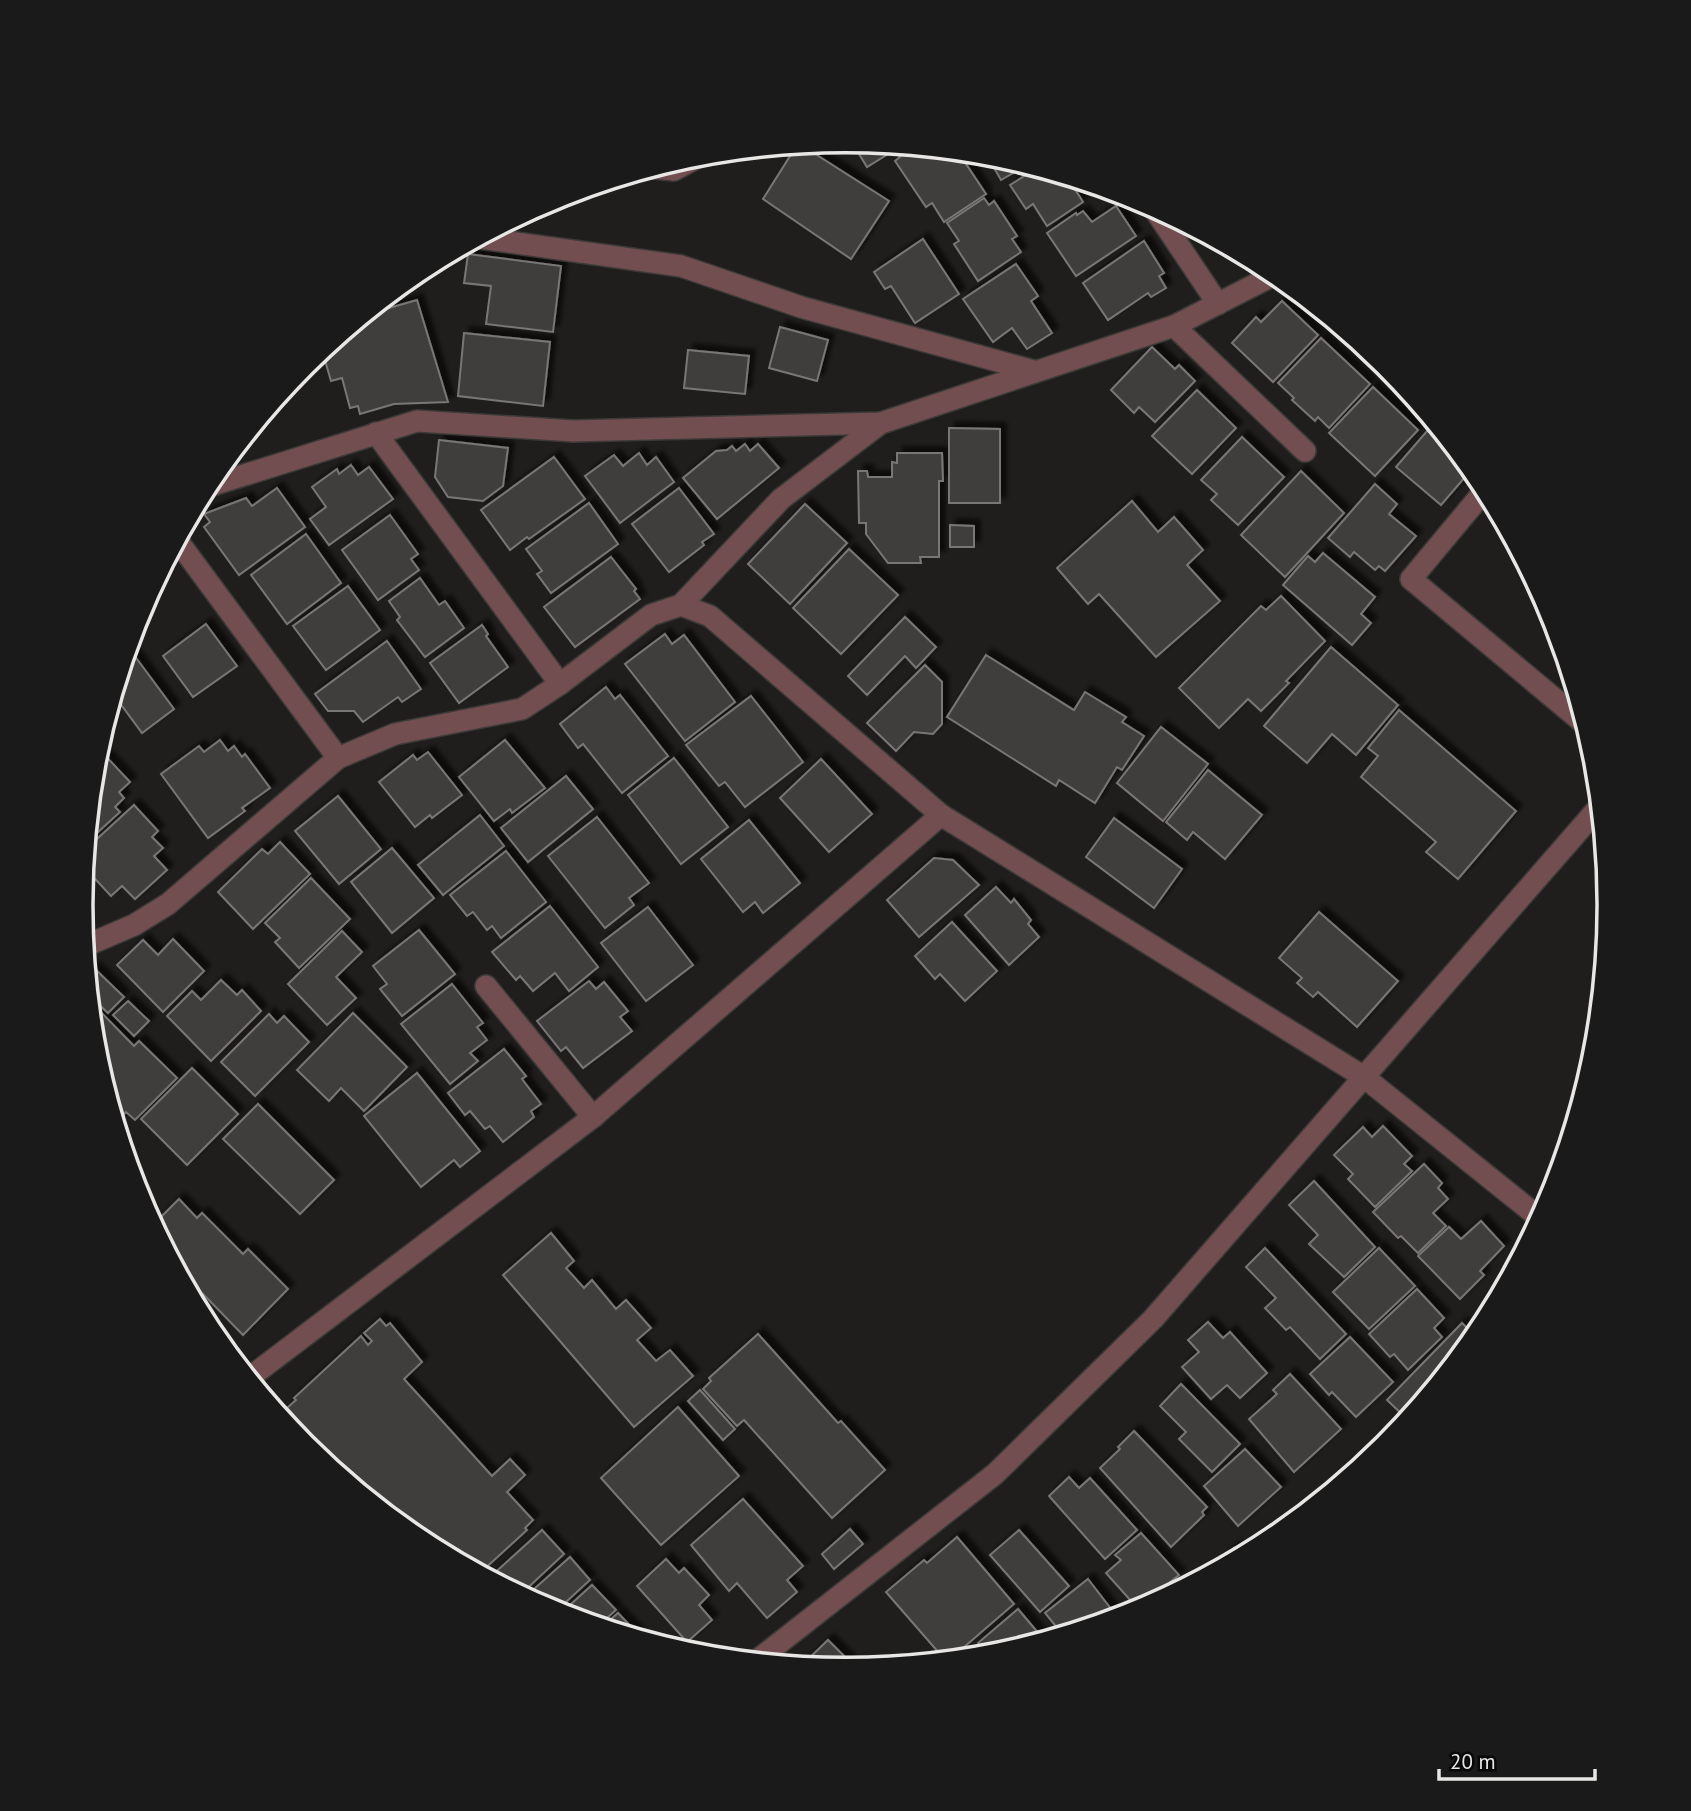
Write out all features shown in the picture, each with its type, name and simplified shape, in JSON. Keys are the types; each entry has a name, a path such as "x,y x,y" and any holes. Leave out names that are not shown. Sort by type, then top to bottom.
{"street":[{"path":"1165,224 1218,304"},
{"path":"495,240 681,266 801,307 1034,371"},
{"path":"224,481 417,421 573,431 881,423 1174,326 1264,280"},
{"path":"1174,326 1305,451"},
{"path":"94,942 134,925 168,904 338,758 395,734 522,709 561,684 651,615 681,605 780,499 881,423"},
{"path":"376,433 561,684"},
{"path":"1478,498 1411,579 1574,714"},
{"path":"183,549 338,758"},
{"path":"681,605 710,617 941,815 1364,1077 1533,1212"},
{"path":"765,1654 995,1474 1153,1319 1593,814"},
{"path":"256,1373 593,1117 941,815"},
{"path":"486,986 593,1117"}],"building":[{"path":"859,153 888,154 867,167"},
{"path":"815,154 889,201 851,259 763,199 791,155"},
{"path":"898,155 965,162 986,194 944,222 932,203 926,207 895,161 900,157"},
{"path":"994,167 1015,172 1001,180"},
{"path":"1026,175 1040,178 1075,189 1083,202 1047,226 1033,204 1026,209 1010,185"},
{"path":"984,198 989,205 994,201 1017,236 1012,239 1021,252 978,281 954,244 959,241 947,223"},
{"path":"1116,206 1136,236 1076,276 1047,233 1076,213 1077,215 1083,211 1092,222"},
{"path":"923,239 959,294 915,323 891,286 885,289 874,272"},
{"path":"1144,241 1164,273 1159,276 1166,288 1151,297 1148,293 1108,320 1083,283"},
{"path":"469,254 561,266 553,332 486,324 491,286 464,283"},
{"path":"1016,264 1038,296 1031,301 1052,333 1027,349 1012,328 993,342 963,299"},
{"path":"417,300 448,402 394,404 360,414 358,406 350,408 342,378 331,381 325,362 386,309"},
{"path":"1282,301 1318,335 1273,382 1232,343 1256,317 1261,322"},
{"path":"780,327 828,340 817,381 769,368"},
{"path":"464,333 550,342 543,406 458,396"},
{"path":"1321,338 1370,384 1329,428 1318,417 1315,421 1278,383"},
{"path":"1152,347 1175,369 1179,365 1195,381 1155,422 1139,407 1134,413 1111,390"},
{"path":"688,350 749,356 745,394 684,388"},
{"path":"1373,387 1418,430 1375,476 1329,433"},
{"path":"1197,390 1236,428 1192,474 1152,436"},
{"path":"949,428 1000,429 1000,503 949,503"},
{"path":"1428,430 1464,478 1441,505 1396,467"},
{"path":"1242,437 1284,477 1238,525 1211,500 1217,494 1201,480"},
{"path":"439,440 508,448 503,486 483,501 448,497 435,477"},
{"path":"745,444 750,451 758,444 779,468 717,519 683,478 716,451 727,450 732,446 736,451"},
{"path":"639,453 647,465 656,457 674,482 620,523 585,476 614,455 623,466"},
{"path":"897,453 942,453 943,481 939,481 939,557 920,557 921,563 888,563 866,534 866,523 859,523 858,471 867,471 868,477 892,477 892,462 897,463"},
{"path":"554,457 585,499 510,550 481,510"},
{"path":"351,465 358,475 369,467 393,499 329,545 310,519 326,507 312,487 337,469 339,474"},
{"path":"1301,471 1344,513 1285,577 1241,535"},
{"path":"1375,484 1397,504 1389,514 1416,536 1385,571 1379,566 1375,570 1354,552 1350,557 1328,538"},
{"path":"277,488 305,527 239,575 204,527 210,522 204,514 246,498 252,506"},
{"path":"679,488 714,534 669,572 632,524"},
{"path":"1132,501 1158,532 1174,517 1203,550 1187,565 1220,601 1156,657 1099,594 1088,604 1057,568"},
{"path":"589,503 618,544 551,593 537,574 542,571 526,549"},
{"path":"805,504 847,543 790,604 748,564"},
{"path":"390,515 418,554 411,559 419,570 378,600 342,550"},
{"path":"950,525 974,526 974,547 950,547"},
{"path":"306,534 341,583 287,624 251,575"},
{"path":"849,549 898,595 841,654 793,608"},
{"path":"1323,553 1375,597 1361,614 1371,623 1352,645 1283,585 1308,556 1315,562"},
{"path":"611,557 636,589 634,591 640,599 575,647 544,607"},
{"path":"420,578 439,605 445,601 464,628 425,657 397,620 400,617 389,601"},
{"path":"348,586 380,630 326,670 293,626"},
{"path":"1281,596 1325,641 1261,711 1248,699 1219,728 1179,688 1261,606 1266,610"},
{"path":"905,617 936,647 916,668 905,656 867,695 848,676"},
{"path":"206,624 237,666 193,697 163,656"},
{"path":"482,625 488,634 486,636 508,667 459,703 430,663"},
{"path":"665,634 672,644 684,635 735,702 685,741 625,664"},
{"path":"387,641 421,689 402,702 398,697 363,722 354,711 328,711 315,694"},
{"path":"1331,647 1398,705 1356,755 1332,734 1307,763 1264,726"},
{"path":"986,655 1074,710 1085,692 1126,717 1122,722 1144,736 1122,770 1117,767 1095,803 1059,780 1056,786 947,717"},
{"path":"135,657 174,709 142,733 120,704"},
{"path":"925,665 942,682 942,724 933,734 914,732 896,751 867,723"},
{"path":"606,687 615,699 620,695 668,756 622,793 583,744 578,748 560,724"},
{"path":"751,696 803,762 745,807 725,782 719,786 686,745"},
{"path":"1399,710 1516,811 1458,879 1426,852 1436,842 1361,777 1378,756 1368,748"},
{"path":"1161,727 1208,764 1163,821 1117,783"},
{"path":"220,740 228,751 234,746 242,757 245,754 270,788 242,808 245,811 208,838 161,774 199,746 204,752"},
{"path":"505,740 545,788 512,813 510,809 494,821 459,777"},
{"path":"428,752 462,795 432,818 430,815 415,827 379,782 413,755 417,760"},
{"path":"107,758 130,782 119,792 124,798 115,807 120,812 98,832 99,807"},
{"path":"674,758 728,827 681,864 628,795"},
{"path":"821,759 872,814 829,852 780,798"},
{"path":"1208,770 1262,815 1225,859 1193,832 1187,840 1166,822"},
{"path":"566,776 593,809 528,862 501,828"},
{"path":"338,796 381,849 339,884 295,831"},
{"path":"134,805 158,831 152,837 163,848 154,856 167,870 135,899 122,886 111,896 94,877 96,840"},
{"path":"480,815 504,846 443,895 418,865"},
{"path":"597,817 649,883 629,898 634,905 605,928 548,856"},
{"path":"1114,818 1182,869 1154,908 1086,857"},
{"path":"749,820 800,883 763,913 755,902 743,912 701,859"},
{"path":"280,842 310,874 253,929 218,892 262,849 268,854"},
{"path":"392,848 434,898 392,933 351,882"},
{"path":"506,851 546,902 501,938 492,926 487,930 473,912 467,916 450,895"},
{"path":"934,858 953,860 979,885 919,937 887,900"},
{"path":"311,878 350,919 299,968 275,942 280,938 265,923"},
{"path":"996,887 1011,903 1014,899 1031,920 1028,924 1039,937 1009,965 965,915"},
{"path":"550,906 598,967 569,991 555,973 533,991 520,976 516,980 492,952"},
{"path":"648,907 693,965 646,1001 601,943"},
{"path":"1319,912 1398,981 1357,1027 1318,992 1313,997 1297,983 1302,978 1279,958"},
{"path":"952,922 997,971 965,1001 940,974 935,979 915,956"},
{"path":"419,930 455,974 402,1016 380,989 387,984 373,966"},
{"path":"342,931 362,952 336,977 356,998 327,1025 288,984"},
{"path":"173,939 204,971 163,1012 117,965 143,940 158,955"},
{"path":"95,969 124,997 108,1013 99,1005"},
{"path":"221,980 237,995 242,990 261,1011 211,1061 167,1016 192,991 201,1000"},
{"path":"589,981 596,989 604,982 628,1011 620,1017 632,1031 583,1068 566,1047 561,1051 537,1021"},
{"path":"452,984 483,1023 477,1027 487,1040 470,1053 478,1061 450,1084 401,1024"},
{"path":"128,1001 149,1021 134,1036 113,1015"},
{"path":"100,1011 134,1046 139,1041 177,1078 135,1120 126,1112 123,1115 118,1100"},
{"path":"353,1013 407,1067 364,1111 341,1088 329,1101 297,1070"},
{"path":"269,1014 277,1023 284,1016 309,1042 255,1096 221,1062"},
{"path":"504,1049 526,1076 522,1079 541,1104 531,1111 534,1117 503,1142 490,1126 485,1129 470,1111 465,1115 448,1093"},
{"path":"192,1068 238,1114 187,1165 141,1119"},
{"path":"417,1073 480,1151 460,1167 454,1160 421,1187 364,1116"},
{"path":"258,1104 334,1180 300,1214 223,1139"},
{"path":"1383,1126 1412,1156 1404,1164 1412,1171 1375,1207 1348,1179 1353,1174 1334,1155 1363,1127 1372,1137"},
{"path":"1424,1164 1442,1183 1438,1188 1448,1199 1433,1213 1446,1226 1418,1253 1401,1236 1398,1238 1373,1212"},
{"path":"1314,1181 1375,1247 1344,1277 1309,1244 1318,1235 1289,1205"},
{"path":"179,1199 197,1218 202,1213 243,1254 248,1249 288,1289 243,1335 202,1295 161,1217"},
{"path":"1481,1221 1504,1246 1480,1271 1484,1275 1460,1299 1418,1256 1449,1227 1461,1239"},
{"path":"551,1233 574,1261 566,1268 584,1288 592,1280 616,1309 626,1300 651,1328 637,1340 656,1361 670,1350 693,1376 634,1427 503,1275"},
{"path":"1265,1248 1346,1334 1320,1359 1290,1327 1286,1330 1265,1308 1276,1298 1246,1267"},
{"path":"1379,1248 1415,1286 1369,1329 1333,1292"},
{"path":"1417,1289 1444,1318 1434,1328 1442,1337 1408,1370 1394,1354 1390,1357 1369,1334"},
{"path":"380,1319 386,1326 390,1323 422,1362 404,1379 492,1476 510,1459 525,1475 507,1492 533,1520 525,1528 527,1530 487,1567 387,1503 322,1446 287,1408 296,1400 294,1398 361,1336 368,1345 372,1341 364,1333"},
{"path":"1208,1322 1223,1338 1230,1332 1267,1373 1240,1398 1227,1385 1211,1399 1182,1367 1199,1352 1188,1340"},
{"path":"1462,1323 1468,1329 1443,1364 1401,1413 1387,1400"},
{"path":"758,1334 838,1423 841,1421 885,1470 832,1518 744,1420 737,1426 703,1389 711,1381 709,1378"},
{"path":"1350,1337 1393,1382 1356,1417 1332,1392 1329,1395 1310,1374"},
{"path":"1290,1374 1341,1429 1294,1472 1249,1419 1277,1394 1273,1390"},
{"path":"1181,1384 1240,1444 1212,1472 1179,1439 1186,1432 1160,1406"},
{"path":"700,1390 735,1429 723,1440 688,1401"},
{"path":"678,1407 739,1476 661,1545 601,1478"},
{"path":"1134,1431 1207,1507 1202,1512 1204,1515 1171,1547 1100,1468"},
{"path":"1245,1449 1281,1487 1238,1526 1204,1486"},
{"path":"1069,1477 1079,1488 1090,1478 1137,1530 1105,1559 1049,1496"},
{"path":"743,1499 803,1566 787,1580 797,1592 767,1618 737,1583 729,1591 691,1545"},
{"path":"850,1529 863,1544 834,1569 822,1554"},
{"path":"542,1530 564,1554 528,1588 496,1572"},
{"path":"1019,1530 1069,1586 1040,1612 990,1555"},
{"path":"1141,1533 1179,1575 1170,1582 1171,1584 1132,1602 1106,1573 1121,1560 1115,1555"},
{"path":"957,1537 1014,1604 962,1649 939,1653 886,1592 924,1560 927,1563"},
{"path":"570,1557 590,1580 564,1604 533,1590"},
{"path":"666,1559 679,1573 684,1568 709,1595 699,1605 712,1620 686,1641 637,1586"},
{"path":"1088,1579 1111,1609 1057,1628 1045,1613"},
{"path":"592,1585 616,1610 606,1619 569,1605"},
{"path":"1018,1609 1039,1633 980,1646 978,1643"},
{"path":"618,1613 631,1627 610,1620"},
{"path":"828,1640 846,1658 810,1657"}]}
